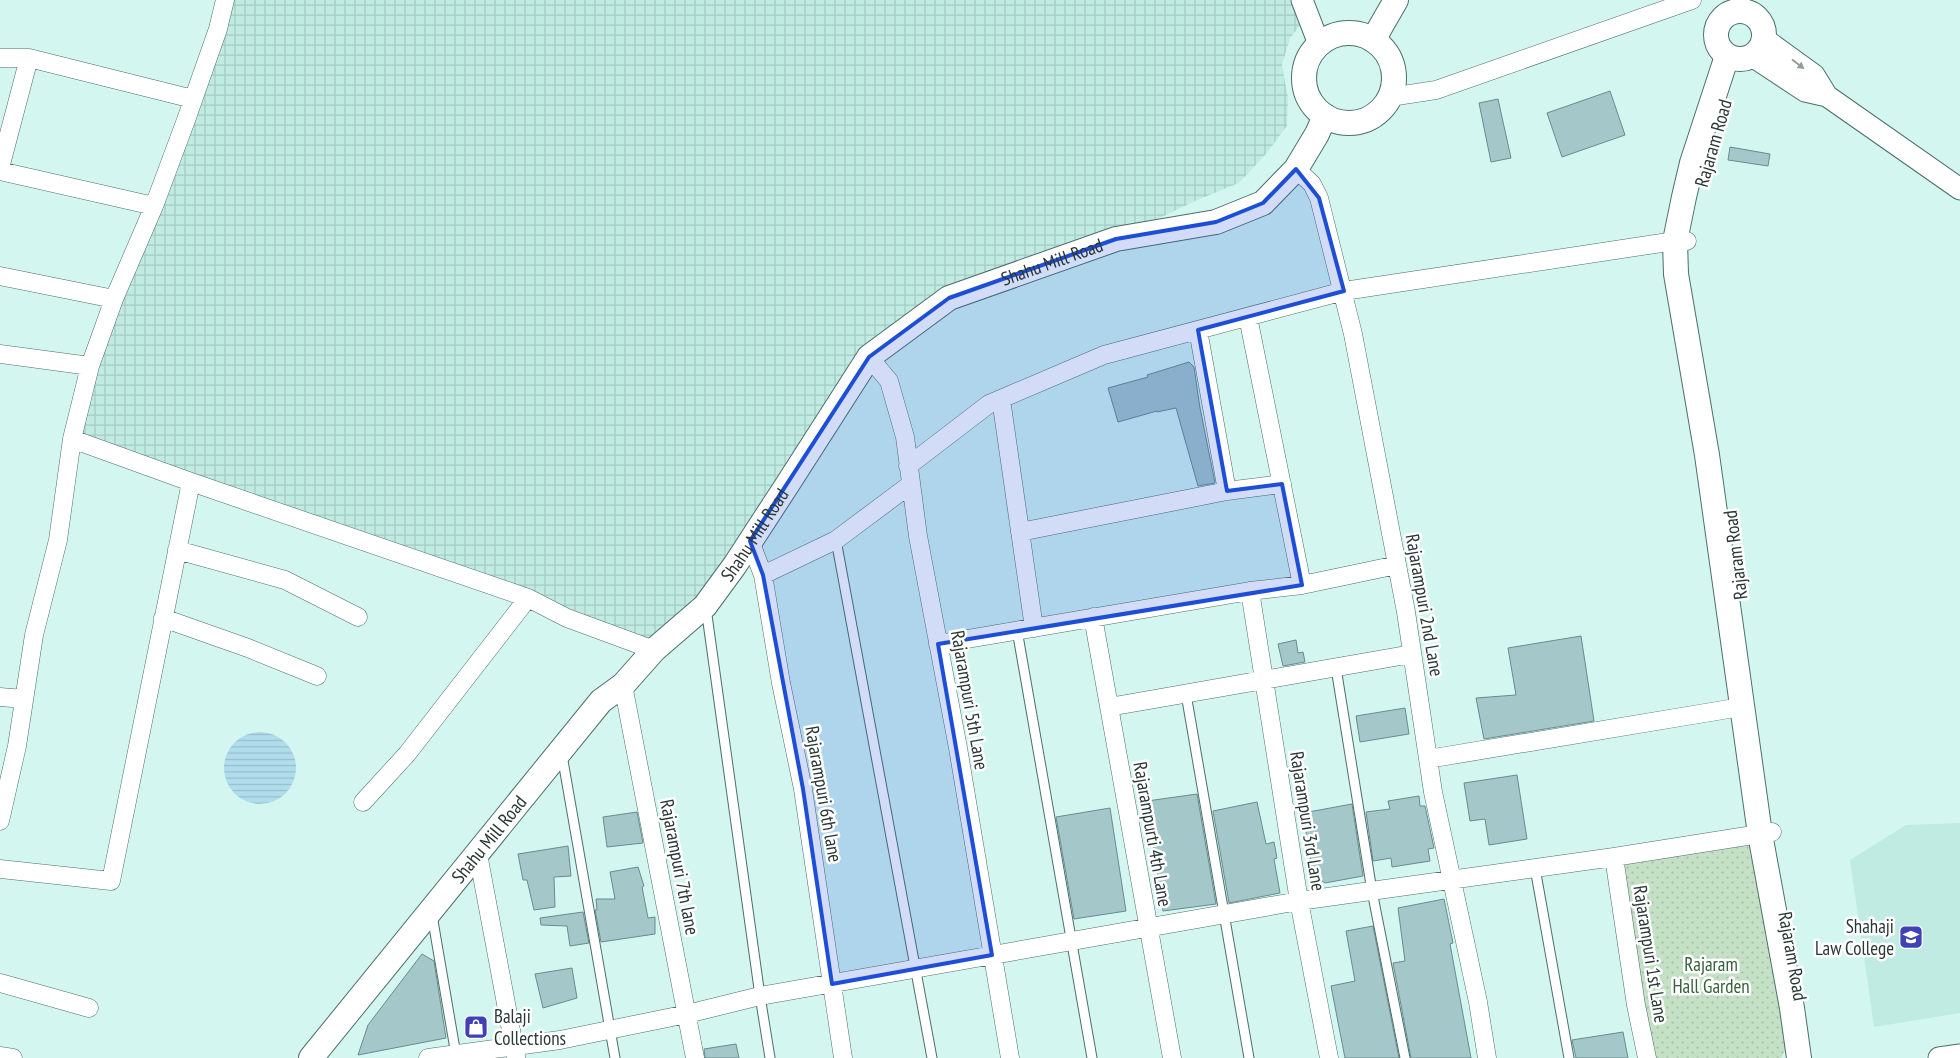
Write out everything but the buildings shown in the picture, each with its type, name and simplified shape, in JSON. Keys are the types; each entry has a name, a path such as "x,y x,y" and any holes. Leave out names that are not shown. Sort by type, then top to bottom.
{"main road":[{"path":"1373,40 1396,0"},
{"path":"1729,6 1754,16 1763,29 1746,52 1721,51 1716,36 1720,22 1729,6"},
{"path":"1346,33 1360,34 1373,40 1384,51 1391,64 1393,79 1390,97 1383,107 1371,117 1357,122 1342,123 1325,116 1317,110 1308,98 1304,84 1304,69 1310,55 1319,44 1332,36 1346,33"},
{"name":"Rajaram Road","path":"1746,52 1733,77 1712,141 1691,217 1681,241 1695,300 1725,471 1766,833 1812,1058"},
{"name":"Shahu Mill Road","path":"311,1058 601,701 623,685 654,650 705,606 750,541 869,356 949,298 1116,240 1216,222 1264,203 1296,169 1317,134 1325,116"},
{"path":"1681,241 1676,274 1707,455 1741,707 1766,833 1799,1058"}],"street":[{"path":"0,821 4,785 17,746 34,634 58,540 72,439 90,366 114,299 154,206 218,29 225,0"},
{"path":"1302,0 1319,44"},
{"path":"1390,97 1436,90 1692,0"},
{"path":"1746,52 1814,75 1827,96 1960,189"},
{"path":"0,58 29,58 193,99"},
{"path":"29,58 0,170 154,206"},
{"name":"Rajarampuri 2nd Lane","path":"1296,169 1312,184 1319,198 1344,291 1397,566 1433,792 1478,1002 1487,1058"},
{"path":"908,466 988,404 1104,355 1344,291 1681,241"},
{"path":"0,276 114,299"},
{"path":"1248,316 1302,585"},
{"path":"1198,330 1227,491"},
{"path":"0,354 90,366"},
{"name":"Rajarampuri 5th Lane","path":"869,356 889,382 904,437 918,536 958,748 1010,1058"},
{"path":"1001,399 1020,532 1025,629"},
{"path":"72,439 190,482 528,598 568,618 654,650"},
{"path":"0,869 110,881 190,482"},
{"path":"763,575 836,540 911,484"},
{"path":"1020,532 1227,491 1282,484"},
{"name":"Rajarampuri 6th lane","path":"750,541 763,575 781,683 803,789 842,1058"},
{"path":"177,550 285,580 358,617"},
{"path":"938,644 1250,591 1302,585 1397,566"},
{"name":"Rajarampuri 3rd Lane","path":"1250,591 1299,901 1329,1058"},
{"path":"363,802 407,754 528,598"},
{"name":"Rajarampurti 4th Lane","path":"1093,617 1172,1058"},
{"path":"163,618 248,648 317,676"},
{"path":"1109,707 1412,654"},
{"name":"Rajarampuri 7th lane","path":"623,685 696,1058"},
{"path":"0,697 24,700"},
{"path":"1428,759 1741,707"},
{"path":"428,1058 516,1052 560,1040 687,1014 760,996 1299,901 1614,857 1766,833"},
{"path":"478,854 516,1052"},
{"name":"Rajarampuri 1st Lane","path":"1614,857 1636,1004 1647,1058"},
{"path":"0,983 89,1008"},
{"path":"0,1056 13,1058"}],"lane":[{"path":"836,540 932,1058"},
{"path":"705,606 770,1058"},
{"path":"1025,629 1071,941 1092,1058"},
{"path":"1336,668 1372,891 1405,1058"},
{"path":"1186,694 1249,1058"},
{"path":"561,750 615,1058"},
{"path":"1535,868 1569,1058"},
{"path":"431,912 456,1056"}],"highlighted area":[{"path":"1296,169 1319,198 1344,291 1198,330 1227,491 1282,484 1302,585 938,644 992,955 832,984 803,789 763,575 750,541 869,357 949,298 1116,239 1216,222 1263,203"}],"shaded area":[{"path":"224,0 1301,0 1306,18 1290,38 1282,65 1288,98 1287,126 1265,155 1239,183 1195,201 1116,239 949,298 874,353 735,565 654,650 72,439"},
{"path":"267,732 286,742 294,754 296,768 294,782 286,794 274,802 253,804 234,794 226,782 224,761 234,742 246,734"},
{"name":"Shahaji Law College","path":"1960,823 1960,1013 1874,1027 1850,860 1906,825"}],"green space":[{"name":"Rajaram Hall Garden","path":"1759,843 1788,1044 1781,1058 1656,1058 1642,989 1624,863"}],"place":[{"name":"Shahaji Law College","path":"1911,937"},
{"name":"Balaji Collections","path":"476,1027"}]}
